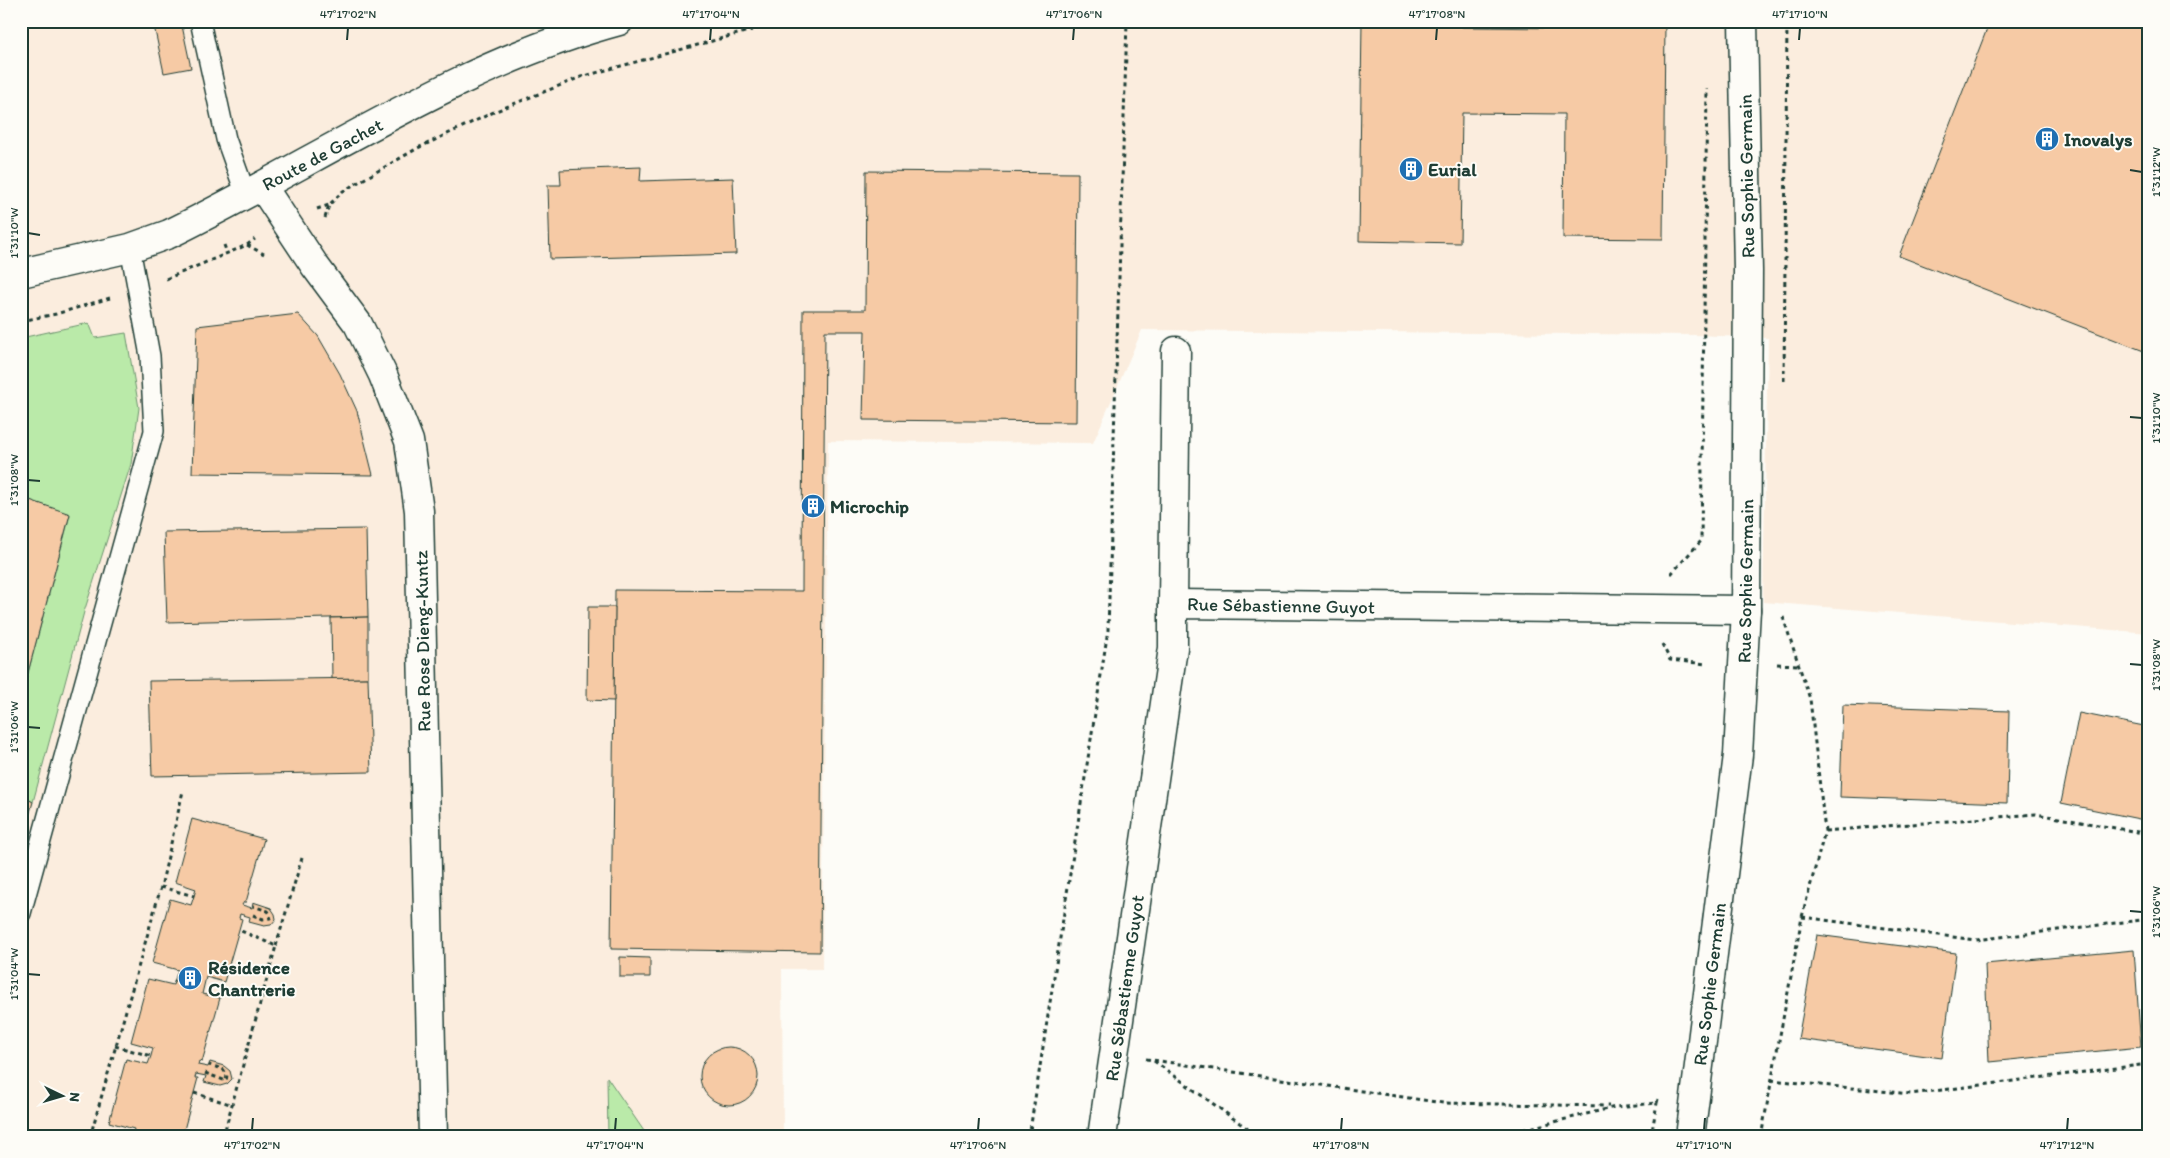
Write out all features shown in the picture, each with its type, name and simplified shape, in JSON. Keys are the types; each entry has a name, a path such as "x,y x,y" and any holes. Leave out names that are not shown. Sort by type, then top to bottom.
{"street":[{"name":"Route de Gachet","path":"21,273 130,248 169,234 483,70 576,33 619,21"},
{"name":"Rue Sophie Germain","path":"1690,1137 1738,755 1746,610 1748,271 1743,21"},
{"name":"Rue Rose Dieng-Kuntz","path":"254,190 315,266 358,324 383,375 409,441 419,511 433,1137"},
{"path":"1173,604 1176,350"},
{"name":"Rue Sébastienne Guyot","path":"1102,1137 1173,648 1173,604 1746,610"}],"lane":[{"path":"200,21 226,138 254,190"},
{"path":"21,913 154,430 150,356 130,248"}],"path":[{"path":"324,221 329,205 342,190 418,148 496,111 581,77 785,21"},
{"path":"1029,1137 1108,630 1127,21"},
{"path":"1784,388 1787,21"},
{"path":"247,245 271,258"},
{"path":"1761,1137 1802,916 1825,831 1810,699 1782,614 1782,605"},
{"path":"90,1137 161,887 183,791"},
{"path":"1825,831 2036,814 2149,834"},
{"path":"223,1137 302,858"},
{"path":"161,887 194,896"},
{"path":"253,906 268,911 271,915 270,918 263,919 253,915"},
{"path":"1802,916 1976,940 2149,919"},
{"path":"239,930 276,946"},
{"path":"116,1046 151,1056"},
{"path":"1114,1055 1443,1103 1615,1106"},
{"path":"1154,1060 1259,1137"},
{"path":"1771,1080 1911,1094 2149,1064"},
{"path":"205,1073 226,1080 227,1075 223,1069 209,1065"},
{"path":"194,1093 232,1105"},
{"path":"1651,1137 1657,1103"}],"shaded area":[{"path":"21,21 2149,21 2149,633 1763,602 1768,338 1695,335 1142,330 1093,443 828,441 822,969 782,969 783,1137 21,1137"}],"green space":[{"path":"89,323 95,338 126,333 139,408 131,464 84,612 33,802 21,795 21,699 70,515 21,497 21,338"},
{"path":"607,1077 646,1134 651,1137 608,1137"}],"building":[{"path":"153,21 181,21 191,68 164,73"},
{"name":"Eurial","path":"1362,21 1462,21 1462,27 1564,28 1564,21 1665,21 1663,239 1563,238 1564,114 1462,113 1460,243 1359,241"},
{"name":"Inovalys","path":"1990,21 2149,21 2149,353 1899,256"},
{"path":"641,167 640,181 733,178 736,254 550,259 548,185 561,185 560,170"},
{"name":"Microchip","path":"866,171 1078,173 1076,422 863,420 865,331 825,331 820,952 611,949 615,590 802,591 803,310 865,310"},
{"path":"298,314 318,336 340,374 357,411 373,475 192,473 197,326"},
{"path":"21,497 70,514 21,699"},
{"path":"366,529 368,617 167,622 164,532"},
{"path":"588,607 615,607 614,701 587,700"},
{"path":"368,617 368,678 332,679 331,618"},
{"path":"368,678 371,772 152,776 149,681"},
{"path":"1843,705 2009,711 2007,803 1840,797"},
{"path":"2079,713 2149,727 2149,821 2061,803"},
{"path":"21,795 33,802 21,843"},
{"name":"Résidence Chantrerie","path":"192,819 264,839 246,902 242,905 252,908 253,902 271,908 276,919 271,925 264,926 249,922 250,917 240,914 239,918 242,919 224,982 206,977 202,994 220,998 202,1062 199,1061 198,1065 208,1067 210,1062 224,1066 230,1071 232,1079 227,1084 220,1086 204,1082 206,1076 196,1074 195,1078 198,1078 182,1137 132,1137 134,1129 109,1122 126,1059 148,1064 151,1056 153,1048 131,1042 148,979 173,985 178,970 152,963 170,899 191,905 196,889 175,882"},
{"path":"1817,935 1956,953 1942,1058 1798,1039"},
{"path":"2134,950 2141,1047 1989,1062 1985,964"},
{"path":"620,957 650,958 650,977 620,977"},
{"path":"729,1047 745,1052 753,1060 758,1076 753,1092 745,1100 729,1105 713,1100 705,1092 700,1076 705,1060 713,1052"}],"place":[{"name":"Inovalys","path":"2047,139"},
{"name":"Eurial","path":"1411,169"},
{"name":"Microchip","path":"813,506"},
{"name":"Résidence Chantrerie","path":"190,978"}]}
